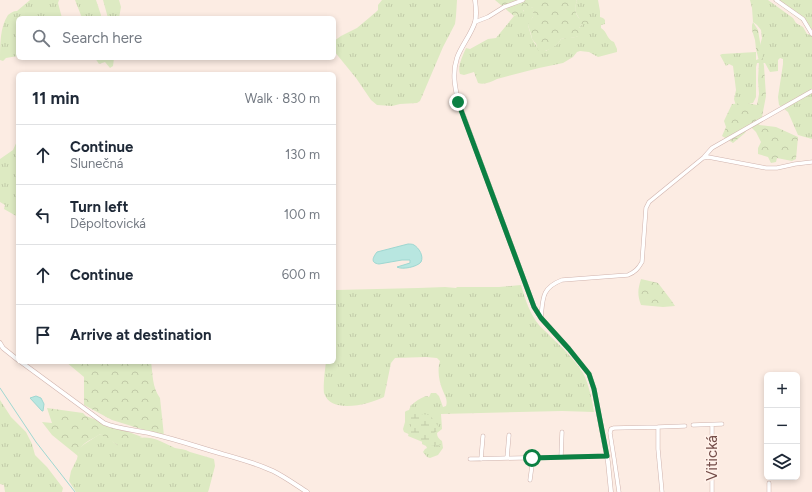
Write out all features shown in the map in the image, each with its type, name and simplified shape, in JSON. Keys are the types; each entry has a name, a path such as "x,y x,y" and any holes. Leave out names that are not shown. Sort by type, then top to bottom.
{"street":[{"path":"475,0 475,22 457,58 454,70 454,86 458,102 534,307 541,318 589,374 597,403 612,492"},
{"path":"475,22 488,17 504,7 523,0"},
{"path":"776,0 803,19 812,34"},
{"path":"541,318 544,294 554,283 562,280 628,275 639,268 642,262 646,208 649,202 703,158 712,148 812,91"},
{"path":"703,158 708,157 766,168 777,168 812,162"},
{"path":"0,343 3,348 16,358"},
{"path":"24,364 110,426 166,437 254,463 290,480 307,492"},
{"name":"Vitická","path":"712,424 712,492"},
{"name":"Vitická","path":"693,425 722,424"},
{"name":"Vitická","path":"618,492 610,433 611,429 685,426"},
{"path":"658,427 658,449 662,492"},
{"path":"561,457 562,432"},
{"path":"507,458 509,435"},
{"path":"481,459 483,436"},
{"path":"470,459 607,456"},
{"path":"530,480 532,458"},
{"path":"769,482 769,492"}],"green space":[{"path":"30,0 59,0 58,3 61,16 16,16 16,56 6,58 3,61 0,60 0,48 3,25 8,15 17,11"},
{"path":"75,0 96,0 101,16 81,16"},
{"path":"103,0 119,0 121,7 119,16 107,16"},
{"path":"382,0 457,0 455,24 443,47 420,101 417,103 392,106 377,105 371,100 356,78 336,53 336,40 357,28 378,10 378,5"},
{"path":"495,0 576,0 575,9 577,16 581,20 589,21 589,24 582,24 579,28 582,34 581,35 573,38 561,39 552,48 539,52 532,39 528,25 529,21 533,17 533,8 527,6 523,12 514,16"},
{"path":"576,0 598,0 600,17 605,20 605,24 601,25 601,28 605,31 611,41 614,42 617,52 598,57 589,52 580,51 563,63 480,84 478,83 474,72 464,75 460,74 460,65 466,48 470,49 488,39 496,38 514,16 524,11 524,8 527,5 533,8 534,15 528,25 532,39 537,47 546,51 557,44 561,39 578,36 579,28 582,24 575,8"},
{"path":"750,0 768,0 793,18 796,23 803,27 807,34 811,35 808,25 774,0 812,0 812,139 798,135 788,112 779,105 778,97 783,59 780,58 778,60 778,71 770,72 765,63 757,63 756,97 753,103 736,106 734,99 736,90 733,66 729,64 726,66 720,55 756,52 756,60 759,59 759,49 762,38 761,30 753,22"},
{"path":"753,22 758,30 764,66 766,96 759,125 776,127 798,137 796,159 792,161 777,158 776,162 771,163 768,157 758,154 758,148 761,142 756,132 749,125 745,133 733,143 722,136 726,127 724,121 732,104 747,103 757,105 759,94 759,61 752,30"},
{"path":"96,60 114,60 113,66 110,68 105,62 99,64"},
{"path":"16,143 16,216 4,209 5,205 0,202 0,159 13,150"},
{"path":"641,279 658,283 675,306 663,307 641,305 638,292"},
{"path":"521,285 528,306 536,321 568,353 583,373 590,392 594,412 562,411 441,414 442,429 437,433 437,436 442,441 443,448 438,455 430,458 423,452 427,448 422,444 422,440 404,432 403,429 405,412 409,410 411,405 422,398 427,396 429,397 431,393 436,393 439,396 443,407 447,404 440,384 440,361 437,358 395,358 391,363 384,397 378,400 361,405 342,406 334,404 328,400 324,393 326,364 336,364 336,290 499,287"},
{"path":"68,364 151,364 154,385 160,398 164,436 112,420 84,405 84,377"},
{"path":"0,400 11,417 26,432 32,444 35,455 47,467 63,488 62,492 5,492 4,485 0,484"},
{"path":"47,408 83,413 86,416 142,437 119,446 100,434 86,442 81,447 78,456 52,435 42,422 52,423"},
{"path":"410,413 430,415 440,429 434,433 440,446 430,445 408,436 411,425"},
{"path":"100,434 117,445 138,438 148,438 160,441 175,448 214,459 215,466 208,492 76,492 69,481 79,449"}],"water":[{"path":"412,244 418,248 422,257 421,262 413,267 397,267 410,263 410,260 379,264 373,261 377,252"},
{"path":"36,396 41,398 44,404 43,411 30,398"}],"waterway":[{"path":"0,388 36,442 75,492"}],"route":[{"path":"458,102 534,307 541,318 589,374 594,389 607,456 532,458"}]}
